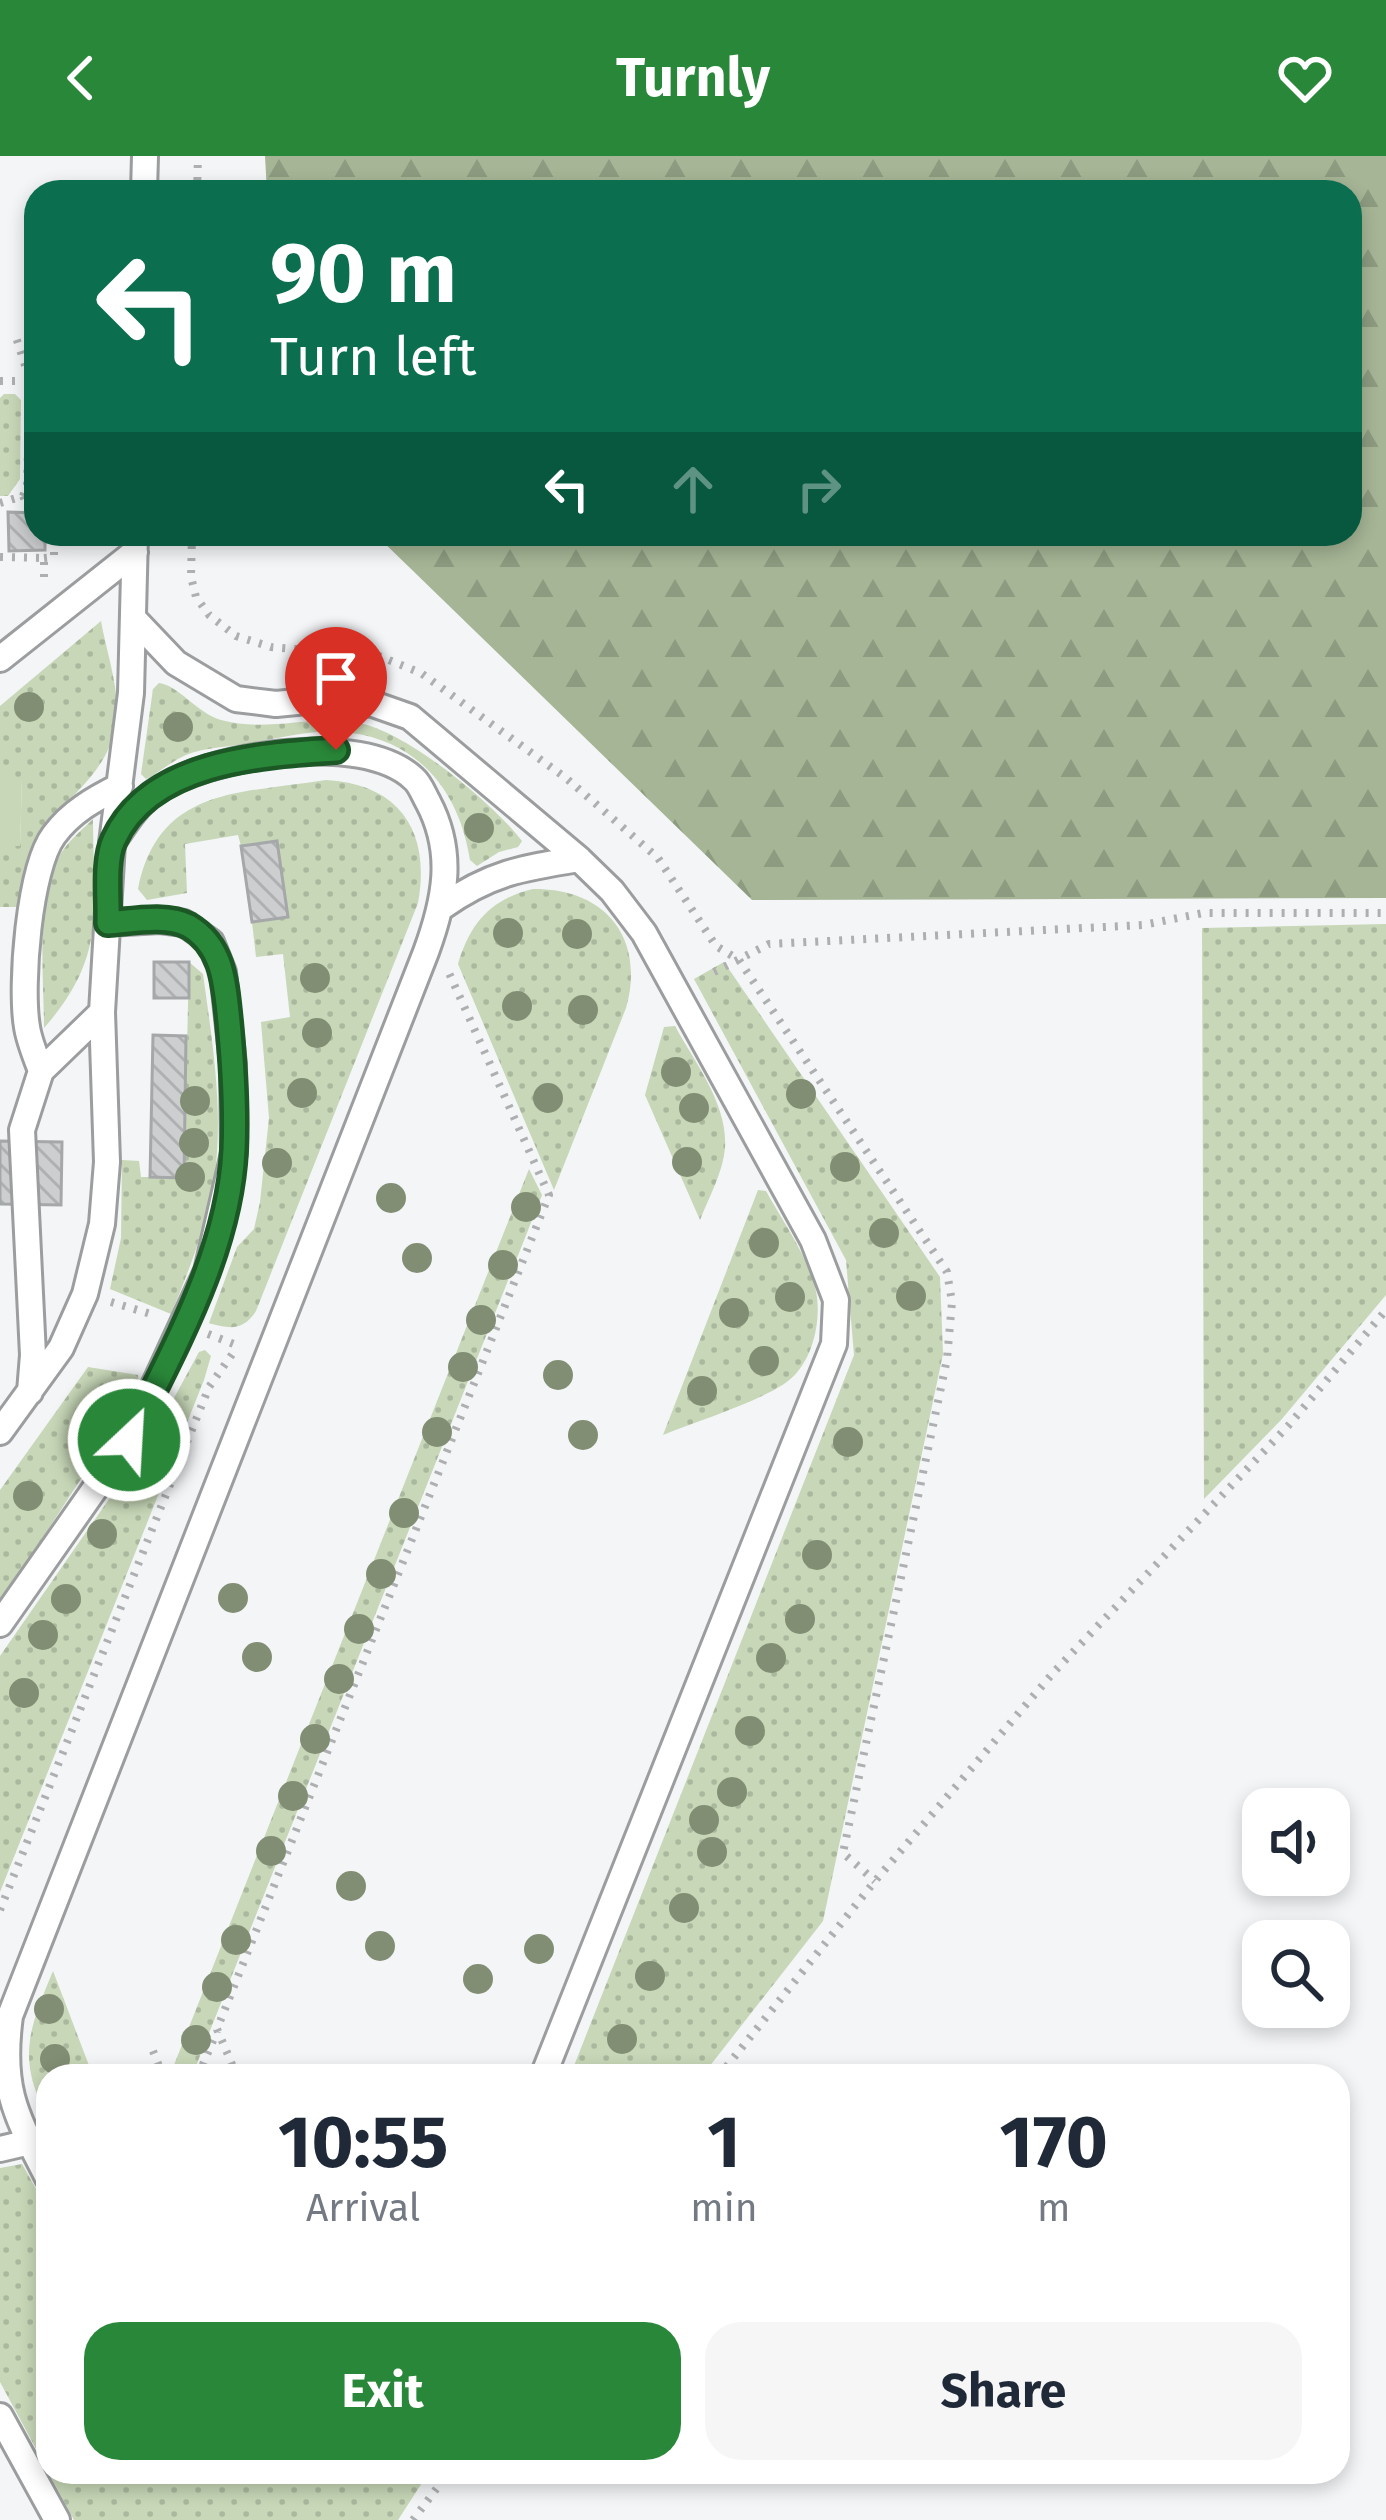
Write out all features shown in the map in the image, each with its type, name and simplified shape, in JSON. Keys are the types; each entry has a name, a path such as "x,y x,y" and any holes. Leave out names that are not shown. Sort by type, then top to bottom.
{"lane":[{"path":"0,659 132,546"},
{"path":"0,1432 62,1348 85,1294 103,1224 107,1162 102,1012 112,843 131,693 135,546"},
{"path":"135,620 176,663 236,699 276,704 328,699 373,704 410,717 579,859 644,933 813,1240 836,1300 834,1344 548,2064"},
{"path":"36,2154 11,2105 4,2078 10,2016 426,952 442,907 446,864 440,824 415,779 382,760 336,750 230,763 176,781 141,805 112,843"},
{"path":"41,1071 26,1025 29,915 37,870 52,837 86,802 120,786"},
{"path":"442,907 477,883 522,868 579,859"},
{"path":"0,1624 129,1440 207,1271 234,1153 233,1064 223,972 211,942 184,923 108,923"},
{"path":"29,1394 32,1355 22,1130 41,1071 102,1012"},
{"path":"0,2149 30,2142"},
{"path":"0,2416 36,2482"},
{"path":"37,2484 57,2520"}],"path":[{"path":"15,334 24,359"},
{"path":"22,496 24,492"},
{"path":"0,502 22,496"},
{"path":"44,558 55,557 55,546"},
{"path":"192,546 196,597 209,615 236,636 271,646 379,656 422,673 566,778 658,859 716,946 739,960 947,1272 952,1302 947,1359 843,1852 875,1881"},
{"path":"714,972 769,944 1144,925 1203,914 1386,913"},
{"path":"203,2064 549,1195 452,976 426,952"},
{"path":"729,2064 875,1881 1053,1673 1288,1426 1386,1310"},
{"path":"217,2029 232,2064"},
{"path":"153,2051 159,2064"},
{"path":"413,2520 440,2484"}],"green space":[{"path":"265,156 1386,156 1386,898 752,900 387,546 1362,546 1362,180 266,180"},
{"path":"15,394 21,400 20,479 8,496 0,496 0,398"},
{"path":"101,621 117,702 109,749 39,838 26,866 18,907 0,907 0,846 20,846 22,779 0,778 0,706"},
{"path":"159,683 221,720 256,725 342,721 379,729 448,771 522,841 477,866 470,860 457,814 433,776 399,748 352,733 314,732 202,750 146,779 141,774 153,689"},
{"path":"0,778 22,778 20,846 0,846"},
{"path":"326,780 373,791 405,816 420,854 418,903 256,1311 241,1325 223,1326 209,1323 237,1247 254,1229 260,1202 269,1118 261,1022 290,1017 283,954 256,957 252,922 288,916 277,842 241,846 238,835 185,844 187,893 147,900 138,889 149,855 164,830 184,813 235,793"},
{"path":"93,819 94,906 88,954 79,977 44,1028 47,893 60,855"},
{"path":"533,889 581,897 599,908 614,922 630,960 626,1008 554,1190 458,964 484,915 505,899"},
{"path":"1386,924 1386,1295 1281,1420 1204,1499 1202,928"},
{"path":"189,962 203,974 216,1085 217,1152 207,1214 171,1314 110,1289 121,1238 122,1160 139,1161 141,1177 184,1177"},
{"path":"724,962 940,1277 943,1354 823,1921 711,2064 575,2064 854,1355 846,1260 694,979"},
{"path":"675,1026 709,1084 725,1132 722,1166 700,1220 645,1095 664,1027"},
{"path":"529,1169 542,1195 197,2064 174,2064"},
{"path":"758,1190 766,1191 814,1283 817,1324 809,1352 784,1384 663,1435"},
{"path":"205,1350 211,1356 204,1380 0,1892 0,1656 155,1433 199,1352"},
{"path":"88,1367 138,1375 139,1389 0,1604 0,1490"},
{"path":"53,1971 88,2064 36,2064 36,2091 29,2061 38,2010"},
{"path":"22,2164 36,2189 36,2449 0,2382 0,2168"},
{"path":"54,2484 421,2484 398,2520 74,2520"}],"building":[{"path":"8,512 24,513 24,546 45,546 45,550 9,551"},
{"path":"277,841 288,917 252,922 241,846"},
{"path":"154,962 189,962 189,998 154,998"},
{"path":"153,1035 186,1036 184,1178 150,1177"},
{"path":"0,1141 62,1142 61,1205 0,1204"}],"route":[{"path":"129,1440 207,1271 234,1153 233,1064 223,972 211,942 184,923 108,923 112,843 130,815 152,794 176,781 230,763 336,750"}]}
